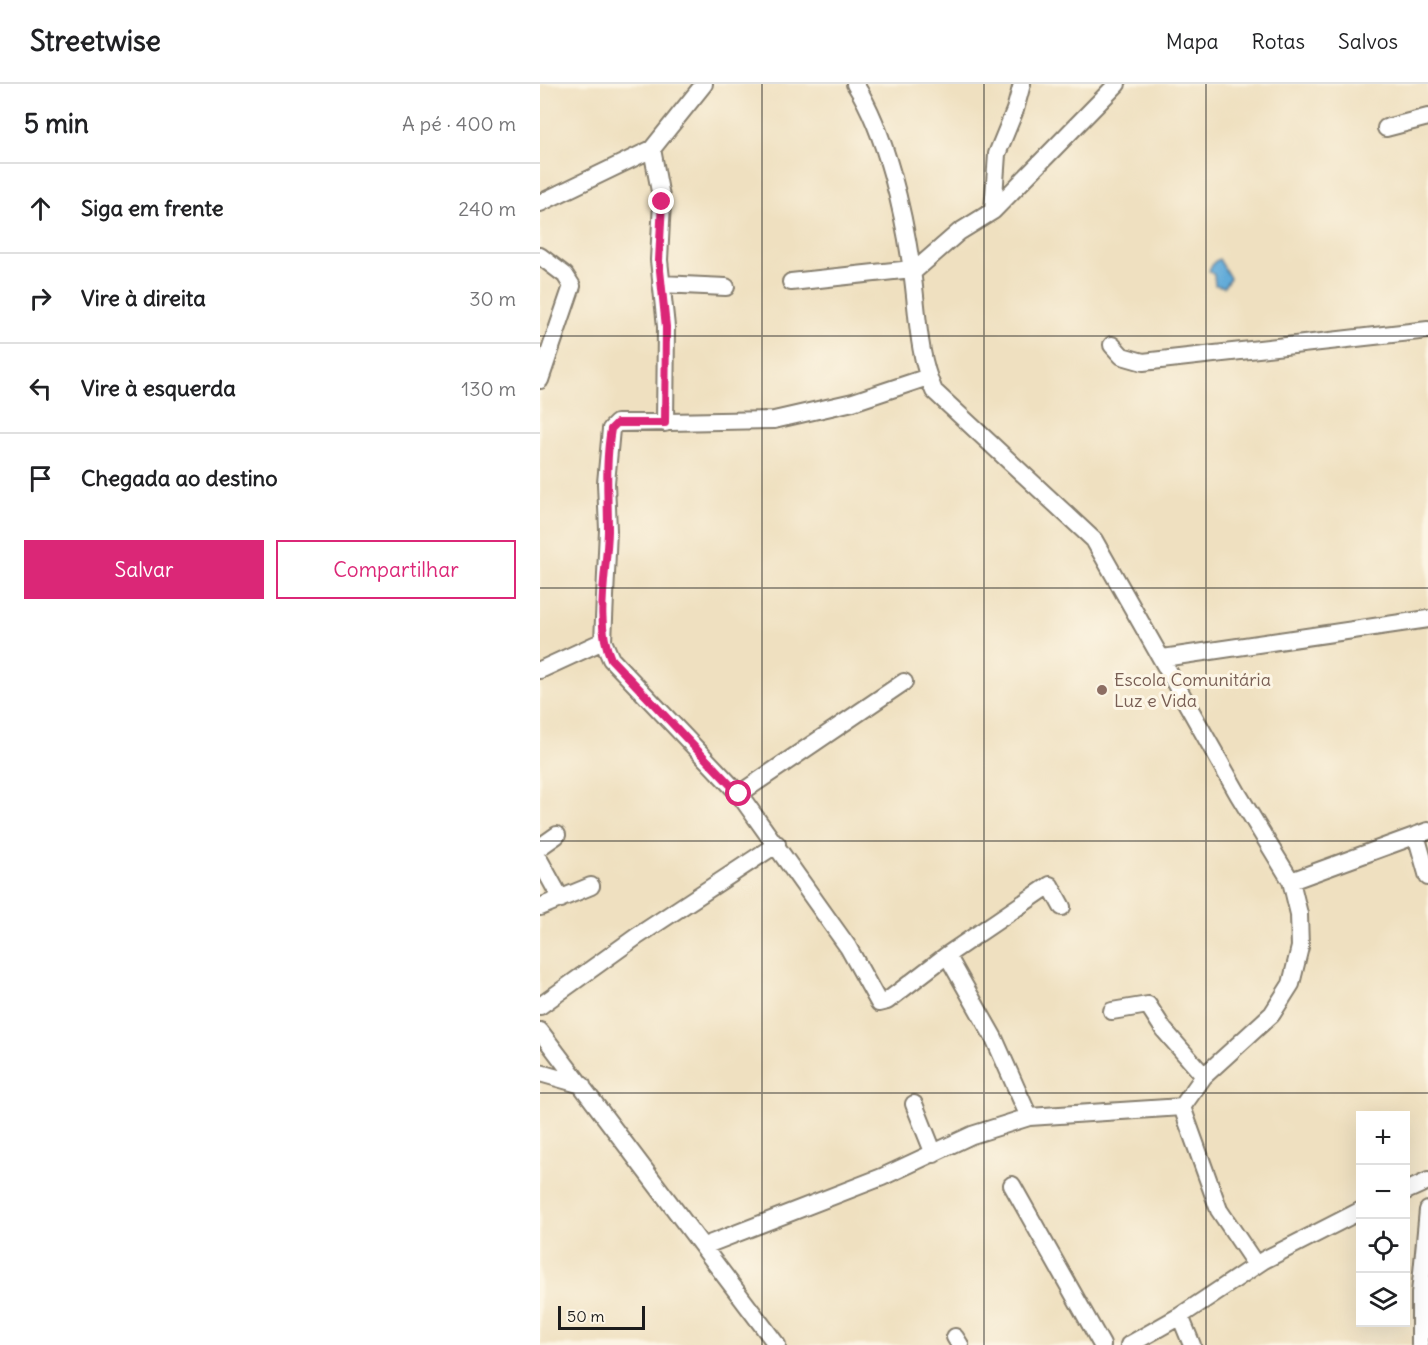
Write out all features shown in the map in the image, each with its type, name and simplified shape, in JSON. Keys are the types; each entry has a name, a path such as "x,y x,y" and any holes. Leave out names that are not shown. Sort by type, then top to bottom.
{"street":[{"path":"540,203 599,177 652,149 704,84"},
{"path":"855,84 879,130 912,271 914,307 928,377 934,391 1094,540 1163,658 1232,784 1291,881 1299,914 1300,947 1291,984 1272,1014 1204,1076 1182,1107"},
{"path":"993,211 997,154 1015,110 1022,84"},
{"path":"791,282 912,271 958,232 993,211 1117,84"},
{"path":"1386,128 1428,117"},
{"path":"652,149 662,202 659,261 666,327 665,423"},
{"path":"540,256 565,275 572,286 540,380"},
{"path":"662,284 726,287"},
{"path":"1112,345 1122,356 1143,362 1428,330"},
{"path":"928,377 853,402 774,420 617,423 611,429 606,483 608,530 603,641 611,659 739,794 777,844 848,947 879,1003 887,1001 947,955 1050,885 1062,907"},
{"path":"1163,658 1428,619"},
{"path":"540,670 603,641"},
{"path":"739,794 904,682"},
{"path":"1291,881 1422,833 1428,877"},
{"path":"540,847 557,834"},
{"path":"540,1006 636,937 777,844"},
{"path":"540,861 561,899"},
{"path":"540,907 591,886"},
{"path":"947,955 994,1038 1029,1117"},
{"path":"1112,1011 1148,1005 1164,1030 1204,1076"},
{"path":"540,1031 777,1345"},
{"path":"540,1073 582,1085"},
{"path":"914,1104 934,1154"},
{"path":"704,1246 882,1177 972,1135 1029,1117 1182,1107"},
{"path":"1182,1107 1219,1210 1256,1264"},
{"path":"1410,1189 1428,1181"},
{"path":"1012,1185 1102,1345"},
{"path":"1420,1345 1420,1294 1428,1210"},
{"path":"1129,1345 1180,1316 1256,1264 1356,1213"},
{"path":"1180,1316 1192,1345"}],"water":[{"path":"1219,259 1230,278 1224,287 1215,285 1214,275 1209,271 1214,262"}],"place":[{"name":"Escola Comunitária Luz e Vida","path":"1102,690"}],"route":[{"path":"662,202 659,261 666,327 665,423 629,421 617,423 611,429 606,483 608,530 603,641 611,659 739,794"}]}
